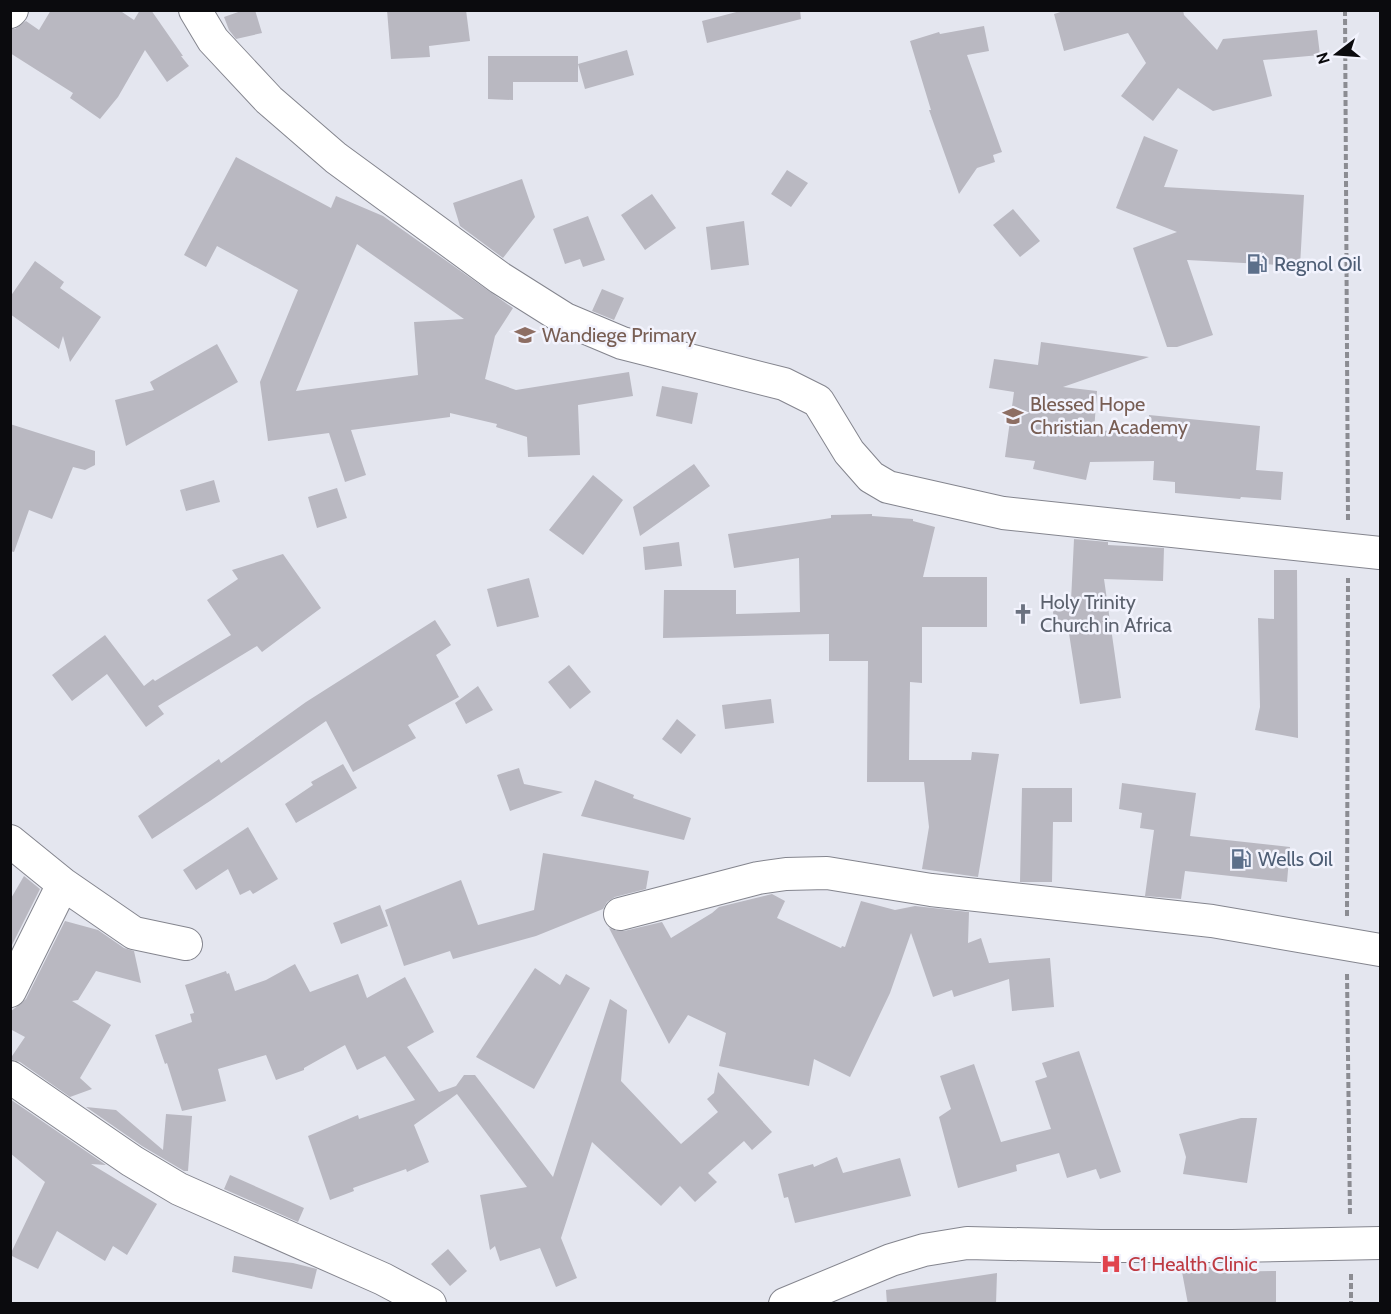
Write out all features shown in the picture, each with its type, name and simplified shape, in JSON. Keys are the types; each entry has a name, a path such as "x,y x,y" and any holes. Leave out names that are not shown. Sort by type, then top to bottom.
{"street":[{"path":"195,10 213,40 269,100 336,158 500,278 565,319 622,343 784,384 818,401 849,452 871,477 888,487 1004,513 1380,553"},
{"path":"10,841 63,884 134,933 186,944"},
{"path":"620,914 758,878 786,874 827,873 931,890 1212,921 1380,950"},
{"path":"10,992 63,884"},
{"path":"10,1077 132,1161 179,1189 239,1213 383,1279 430,1304"},
{"path":"784,1304 843,1292 865,1269 924,1251 967,1243 1232,1246 1365,1243"}],"path":[{"path":"1345,10 1348,551 1347,945 1365,1243 1351,1304"}],"building":[{"path":"51,10 119,10 134,20 140,10 151,10 189,66 167,82 145,50 118,97 100,119 70,98 73,93 10,53 10,29 15,29 26,21 39,30"},
{"path":"244,10 255,10 262,33 236,39 229,30 224,17"},
{"path":"387,10 466,10 470,41 429,46 430,57 391,59"},
{"path":"744,10 800,10 801,19 707,43 702,21"},
{"path":"1067,10 1183,10 1184,15 1217,50 1223,39 1317,30 1320,55 1263,60 1272,96 1213,111 1178,88 1153,121 1121,96 1146,63 1128,33 1064,51 1054,14"},
{"path":"984,26 989,51 967,55 1002,152 993,155 995,162 977,168 959,194 929,110 931,110 910,41 939,32 940,34"},
{"path":"627,50 634,75 585,89 578,64"},
{"path":"488,56 578,56 578,82 513,82 513,100 488,99"},
{"path":"1144,136 1178,150 1164,187 1304,195 1300,266 1187,260 1213,335 1177,347 1167,347 1133,248 1177,232 1116,208"},
{"path":"236,157 331,208 336,196 383,216 513,308 495,336 485,379 516,390 629,372 633,396 578,405 580,455 528,457 527,437 496,427 497,424 450,413 450,417 351,430 366,475 345,482 329,433 268,441 260,382 298,290 217,246 206,267 184,255","holes":["357,244 464,319 414,322 418,375 296,391"]},
{"path":"787,170 808,183 791,207 771,194"},
{"path":"522,179 535,217 503,258 460,226 453,203"},
{"path":"652,194 676,228 645,250 621,215"},
{"path":"1013,209 1040,241 1020,257 993,225"},
{"path":"588,216 605,260 583,267 580,259 565,264 553,229"},
{"path":"744,221 749,265 711,270 706,227"},
{"path":"35,261 64,282 60,288 101,317 70,362 63,336 59,349 10,314 10,297"},
{"path":"602,289 624,298 614,320 592,311"},
{"path":"1041,342 1149,357 1063,387 1097,391 1094,431 1148,430 1149,415 1260,426 1256,470 1283,472 1281,500 1175,493 1175,482 1153,480 1154,461 1090,462 1086,480 1033,469 1035,461 1005,457 1014,392 989,388 994,359 1038,365"},
{"path":"217,344 238,382 126,446 115,400 154,390 150,382"},
{"path":"662,386 698,393 692,424 656,416"},
{"path":"10,424 95,451 95,465 85,470 73,467 52,519 29,510 14,552 10,551"},
{"path":"694,464 710,486 640,536 633,507"},
{"path":"593,475 623,500 583,555 549,530"},
{"path":"214,480 220,502 186,511 180,490"},
{"path":"337,488 347,518 317,528 308,497"},
{"path":"872,514 872,516 913,519 913,521 935,527 923,577 987,577 987,627 922,627 922,683 910,682 909,760 971,760 972,752 999,754 978,877 922,869 929,827 924,782 867,782 868,661 829,661 829,634 663,638 664,590 736,590 736,614 800,612 799,558 734,568 728,534 831,518 831,515"},
{"path":"1074,539 1108,542 1108,545 1164,548 1163,581 1104,579 1121,698 1080,704 1068,627 1055,629 1052,603 1071,601"},
{"path":"679,542 682,566 645,570 643,547"},
{"path":"283,554 321,608 262,652 257,646 158,706 164,714 146,727 107,674 72,701 52,675 105,635 144,686 153,679 155,681 231,635 207,600 238,579 232,570"},
{"path":"1274,570 1297,570 1298,738 1255,730 1260,707 1258,618 1274,619"},
{"path":"529,578 539,617 497,627 487,589"},
{"path":"435,620 451,645 436,655 459,697 408,725 416,738 353,772 326,721 152,839 138,816 219,759 221,763 306,702"},
{"path":"569,665 591,692 570,709 548,682"},
{"path":"478,686 493,710 466,724 455,703"},
{"path":"771,699 774,723 725,729 722,705"},
{"path":"677,719 696,735 681,754 662,739"},
{"path":"343,764 357,788 296,823 285,804 313,785 311,782"},
{"path":"519,768 524,784 563,792 510,811 497,775"},
{"path":"595,780 634,795 633,798 691,818 684,840 581,816"},
{"path":"1122,783 1196,793 1190,836 1290,847 1287,882 1185,871 1181,899 1145,896 1154,830 1140,828 1142,813 1119,809"},
{"path":"1022,788 1072,788 1072,822 1053,822 1052,882 1020,882"},
{"path":"248,827 278,879 253,894 250,890 240,895 228,869 196,890 183,870"},
{"path":"543,853 649,871 646,889 615,897 607,902 603,909 536,936 453,959 450,951 404,966 385,910 461,880 478,925 534,910"},
{"path":"24,876 40,889 10,949 10,900"},
{"path":"772,894 785,901 777,918 841,948 845,947 861,901 895,910 915,906 969,912 968,943 981,938 989,963 1050,958 1054,1007 1012,1011 1009,979 954,997 952,990 933,997 911,933 890,993 850,1077 814,1059 809,1086 719,1066 726,1033 688,1015 669,1044 609,928 624,931 662,922 671,938 719,907"},
{"path":"380,905 388,926 341,944 333,923"},
{"path":"65,921 98,930 124,948 134,951 141,983 96,971 78,1000 72,1001 111,1025 80,1078 92,1089 70,1097 20,1062 10,1059 25,1037 10,1029 10,1012 26,999"},
{"path":"295,964 310,992 358,974 367,998 405,977 434,1032 407,1047 439,1092 456,1086 464,1075 475,1075 553,1177 610,999 627,1010 621,1081 681,1144 718,1112 707,1099 714,1093 718,1072 772,1132 752,1150 744,1141 708,1173 717,1182 695,1202 680,1186 661,1206 592,1142 561,1238 577,1278 556,1287 540,1248 500,1261 495,1246 490,1250 480,1195 527,1187 457,1094 414,1125 429,1162 407,1172 406,1169 353,1188 354,1191 330,1200 308,1136 358,1115 359,1119 415,1100 385,1056 357,1070 345,1045 304,1070 276,1080 266,1055 218,1069 226,1101 182,1111 167,1063 165,1064 155,1035 192,1022 190,1014 194,1013 185,985 226,971 227,974 229,973 235,991 266,980"},
{"path":"535,968 560,985 566,974 590,988 534,1089 476,1057"},
{"path":"1079,1051 1121,1172 1100,1179 1096,1169 1067,1178 1059,1153 1016,1165 1017,1171 958,1188 939,1117 951,1109 940,1076 974,1064 1001,1142 1051,1129 1035,1081 1047,1077 1042,1063"},
{"path":"10,1099 106,1165 91,1164 157,1204 127,1255 113,1246 105,1261 57,1231 38,1269 10,1255 45,1182 10,1153"},
{"path":"86,1107 116,1110 163,1150 166,1114 192,1116 188,1171 184,1171 142,1146"},
{"path":"1241,1118 1257,1118 1247,1183 1183,1174 1186,1157 1179,1134"},
{"path":"837,1157 843,1173 900,1158 911,1196 795,1223 788,1197 784,1198 778,1174 813,1164 814,1167"},
{"path":"230,1175 304,1208 298,1222 224,1189"},
{"path":"448,1249 467,1271 450,1286 431,1264"},
{"path":"234,1256 293,1263 317,1269 312,1289 232,1272"},
{"path":"1215,1266 1216,1272 1276,1271 1276,1304 1188,1304 1182,1272"},
{"path":"997,1273 996,1304 887,1304 886,1290"}],"place":[{"name":"Regnol Oil","path":"1257,264"},
{"name":"Wandiege Primary","path":"525,335"},
{"name":"Blessed Hope Christian Academy","path":"1013,416"},
{"name":"Holy Trinity Church in Africa","path":"1023,614"},
{"name":"Wells Oil","path":"1241,859"},
{"name":"C1 Health Clinic","path":"1111,1264"}]}
